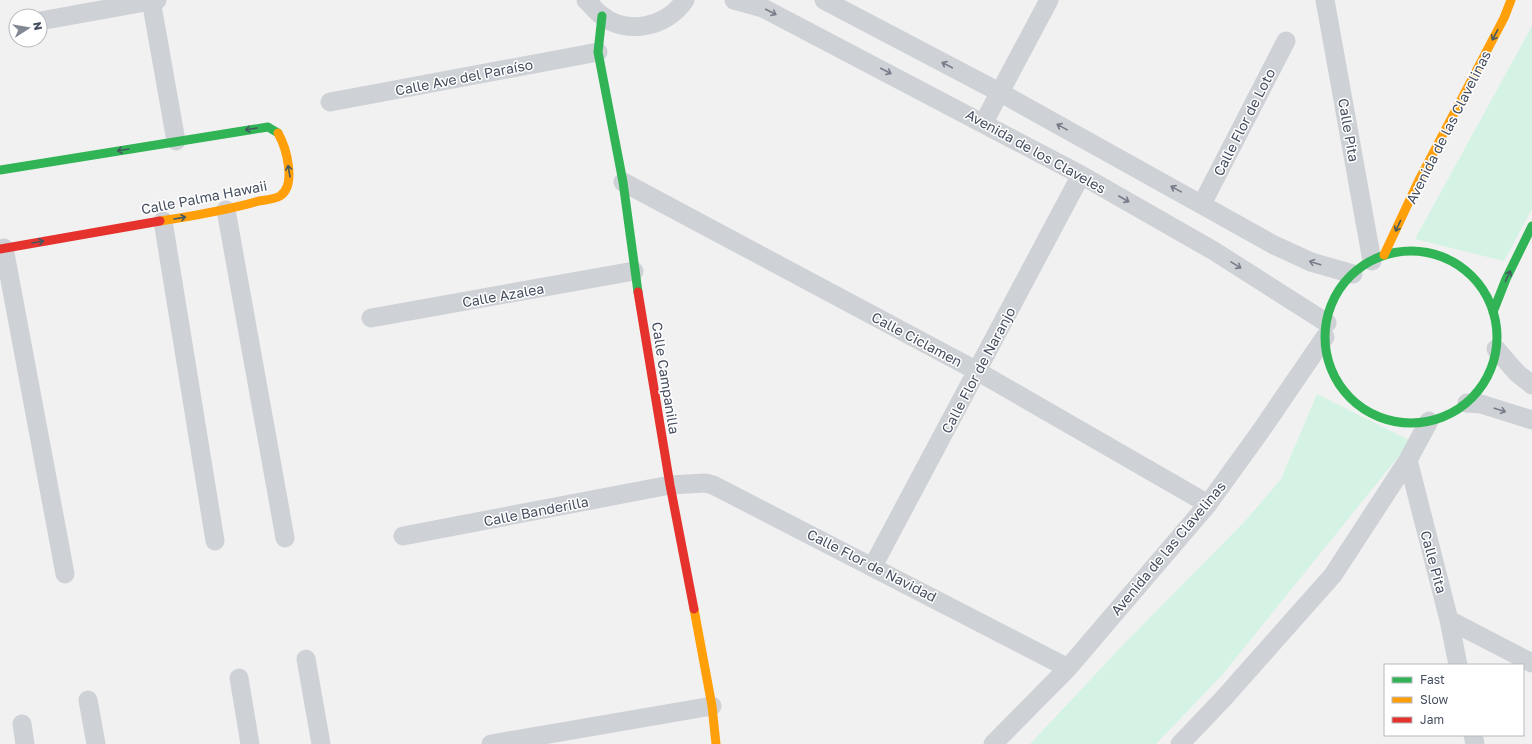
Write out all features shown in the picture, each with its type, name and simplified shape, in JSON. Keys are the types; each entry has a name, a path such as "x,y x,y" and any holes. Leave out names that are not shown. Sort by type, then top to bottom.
{"street":[{"path":"48,20 153,0 176,141"},
{"path":"586,0 602,16 621,25 642,27 662,21 680,8 685,0"},
{"name":"Avenida de los Claveles","path":"734,0 763,8 984,122 1081,175 1214,251 1326,330"},
{"path":"824,0 1001,93 1280,248 1311,262 1352,274"},
{"path":"984,122 1001,93 1049,0"},
{"name":"Calle Pita","path":"1325,0 1378,258"},
{"name":"Avenida de las Clavelinas","path":"1378,258 1512,0"},
{"name":"Calle Campanilla","path":"602,16 598,52 623,182 634,271 670,485 718,743"},
{"name":"Calle Flor de Loto","path":"1202,204 1286,41"},
{"name":"Calle Ave del Paraíso","path":"330,102 598,52"},
{"name":"Calle Palma Hawaii","path":"0,170 268,127 277,131 283,141 290,178 287,188 280,196 226,210 2,248"},
{"name":"Calle Flor de Naranjo","path":"874,566 1081,175"},
{"name":"Calle Ciclamen","path":"623,182 977,371 1208,504"},
{"path":"226,210 285,538"},
{"path":"163,221 215,541"},
{"path":"1493,312 1506,279 1532,226"},
{"path":"2,248 65,574"},
{"path":"1413,251 1442,257 1456,264 1479,284 1493,312 1496,330 1496,349 1486,379 1467,403 1449,414 1429,422 1397,422 1374,414 1353,401 1342,389 1334,375 1329,359 1326,330 1336,297 1352,274 1378,258 1413,251"},
{"name":"Calle Azalea","path":"371,318 634,271"},
{"name":"Avenida de las Clavelinas","path":"993,744 1068,668 1208,504 1260,432 1326,330"},
{"path":"1496,349 1516,373 1532,385"},
{"path":"1467,403 1481,404 1532,420"},
{"path":"1180,744 1223,699 1332,576 1408,460 1429,422"},
{"name":"Calle Pita","path":"1408,460 1449,620 1458,664"},
{"name":"Calle Flor de Navidad","path":"670,485 705,483 713,485 874,566 1068,668"},
{"name":"Calle Banderilla","path":"403,536 670,485"},
{"path":"1449,620 1532,664"},
{"path":"306,659 320,744"},
{"path":"238,678 250,744"},
{"path":"88,700 96,744"},
{"path":"490,744 712,706"},
{"path":"22,724 25,744"}],"green space":[{"path":"1532,26 1532,209 1504,261 1415,239"},
{"path":"1317,394 1411,441 1223,674 1156,744 1030,744 1121,647 1246,520 1281,479"}],"traffic: fast":[{"path":"602,16 598,52 623,182 638,292"},
{"path":"0,170 268,127 278,133"},
{"path":"1493,312 1506,279 1532,226"},
{"path":"1411,251 1428,253 1444,258 1459,266 1472,276 1482,289 1490,304 1495,320 1497,337 1495,354 1490,370 1482,385 1472,398 1459,408 1444,416 1428,421 1411,423 1394,421 1378,416 1363,408 1350,398 1340,385 1332,370 1327,354 1325,337 1327,320 1332,304 1340,289 1350,276 1363,266 1378,258 1394,253 1411,251"}],"traffic: slow":[{"path":"1384,255 1420,178 1504,18 1511,0"},
{"path":"160,221 222,210 273,199 280,196 285,191 289,175 287,156 278,133"},
{"path":"694,609 712,706 716,744"}],"traffic: jam":[{"path":"0,249 160,221"},
{"path":"638,292 670,485 694,609"}]}
